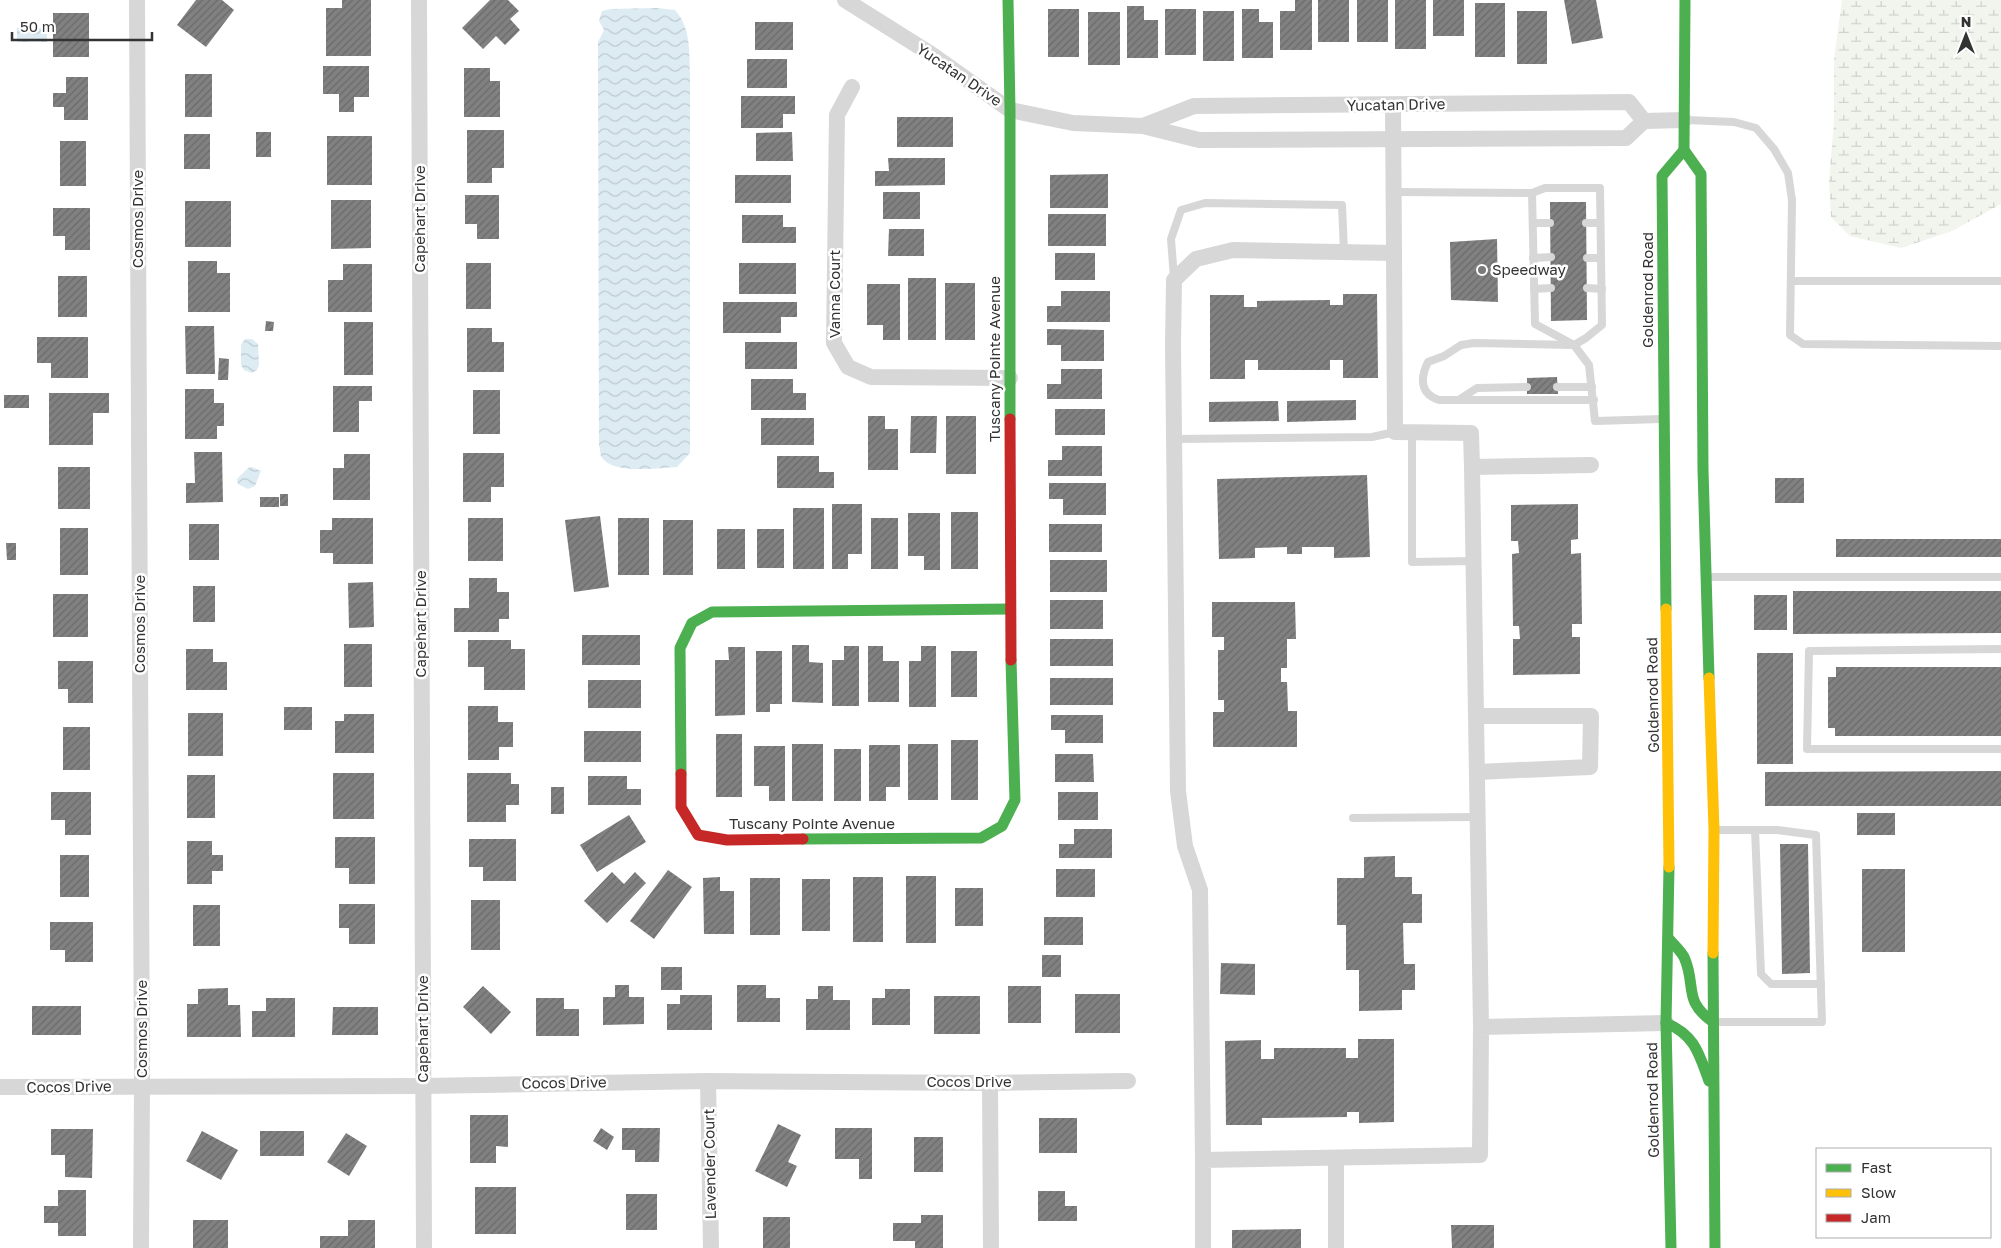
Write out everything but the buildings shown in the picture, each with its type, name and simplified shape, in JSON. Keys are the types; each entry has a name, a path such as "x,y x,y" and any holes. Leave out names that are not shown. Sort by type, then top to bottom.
{"main road":[{"name":"Tuscany Pointe Avenue","path":"1008,0 1010,110 1010,609 1015,800 1002,826 982,838 727,840 698,835 681,807 680,648 692,623 712,612 1010,609"},
{"path":"1685,0 1684,150 1701,174 1703,469 1714,830 1715,1248"},
{"name":"Goldenrod Road","path":"1671,1248 1666,1023 1670,840 1662,176 1684,150"},
{"path":"1669,939 1684,957 1691,996 1697,1010 1713,1022"},
{"path":"1666,1023 1680,1027 1692,1040 1714,1093"}],"street":[{"name":"Cosmos Drive","path":"137,0 142,1086 141,1248"},
{"name":"Capehart Drive","path":"419,0 424,1248"},
{"name":"Yucatan Drive","path":"845,0 930,54 1010,110 1073,123 1143,126 1199,140 1626,138 1644,121 1629,102 1194,106 1143,126"},
{"name":"Vanna Court","path":"852,87 838,115 834,343 848,367 871,377 1010,378"},
{"path":"1203,1160 1480,1155 1481,1027 1471,433 1394,432 1393,105"},
{"path":"1644,121 1684,120"},
{"path":"1203,1248 1200,890 1185,846 1178,790 1174,280 1196,259 1233,250 1394,253"},
{"path":"1472,468 1591,465"},
{"path":"1476,716 1590,716 1590,767 1477,772"},
{"path":"1481,1027 1666,1023"},
{"name":"Cocos Drive","path":"0,1088 423,1086 708,1081 1128,1081"},
{"name":"Lavender Court","path":"708,1081 711,1248"},
{"path":"990,1082 991,1248"},
{"path":"1336,1158 1336,1248"}],"lane":[{"path":"1684,120 1734,122 1756,128 1774,149 1788,173 1792,200 1790,335 1803,344 2001,346"},
{"path":"1394,192 1532,193 1545,188 1600,188 1602,325 1574,345 1474,343 1461,345 1444,356 1428,362 1424,370 1423,381 1425,391 1431,398 1439,400 1594,400"},
{"path":"1532,193 1535,324 1574,345 1589,366 1595,421 1664,419"},
{"path":"1174,280 1171,239 1181,210 1205,203 1342,205 1344,252"},
{"path":"1586,224 1600,223"},
{"path":"1533,224 1550,224"},
{"path":"1533,258 1551,257"},
{"path":"1587,258 1602,258"},
{"path":"1791,282 2001,281"},
{"path":"1534,289 1551,288"},
{"path":"1587,288 1602,289"},
{"path":"1458,400 1478,388 1527,387"},
{"path":"1557,387 1592,387"},
{"path":"1174,439 1372,437 1394,432"},
{"path":"1412,432 1412,562 1474,561"},
{"path":"1706,577 2001,577"},
{"path":"2001,650 1809,651 1807,749 2001,749"},
{"path":"1353,818 1478,817"},
{"path":"1713,1022 1822,1022 1816,836 1777,830 1714,830"},
{"path":"1755,830 1760,974 1771,984 1821,984"}],"green space":[{"path":"1842,0 2001,0 2001,204 1952,231 1901,248 1850,236 1831,217 1829,180 1834,122 1834,60"}],"water":[{"path":"657,8 675,10 687,32 689,48 690,453 677,467 636,469 614,466 606,462 601,456 599,445 598,42 604,30 599,21 602,11 611,9"},
{"path":"17,28 47,28 47,42 17,42"},
{"path":"245,339 252,339 258,344 259,365 257,370 252,373 244,370 241,365 241,345"},
{"path":"252,467 261,471 255,486 248,489 238,484 237,479 248,468"}],"traffic: fast":[{"path":"1008,0 1010,419"},
{"path":"1685,0 1684,150 1701,174 1703,469 1709,678"},
{"path":"1666,609 1662,176 1684,150"},
{"path":"681,774 680,648 692,623 712,612 1010,609"},
{"path":"803,839 981,838 1002,826 1015,800 1011,660"},
{"path":"1669,867 1666,1023 1671,1248"},
{"path":"1669,939 1684,957 1697,1007 1713,1022"},
{"path":"1713,953 1715,1248"},
{"path":"1666,1023 1684,1033 1695,1046 1709,1081"}],"traffic: slow":[{"path":"1666,609 1669,867"},
{"path":"1709,678 1714,830 1713,953"}],"traffic: jam":[{"path":"1010,419 1011,660"},
{"path":"681,774 681,807 698,835 727,840 803,839"}],"place":[{"name":"Speedway","path":"1482,270"}]}
